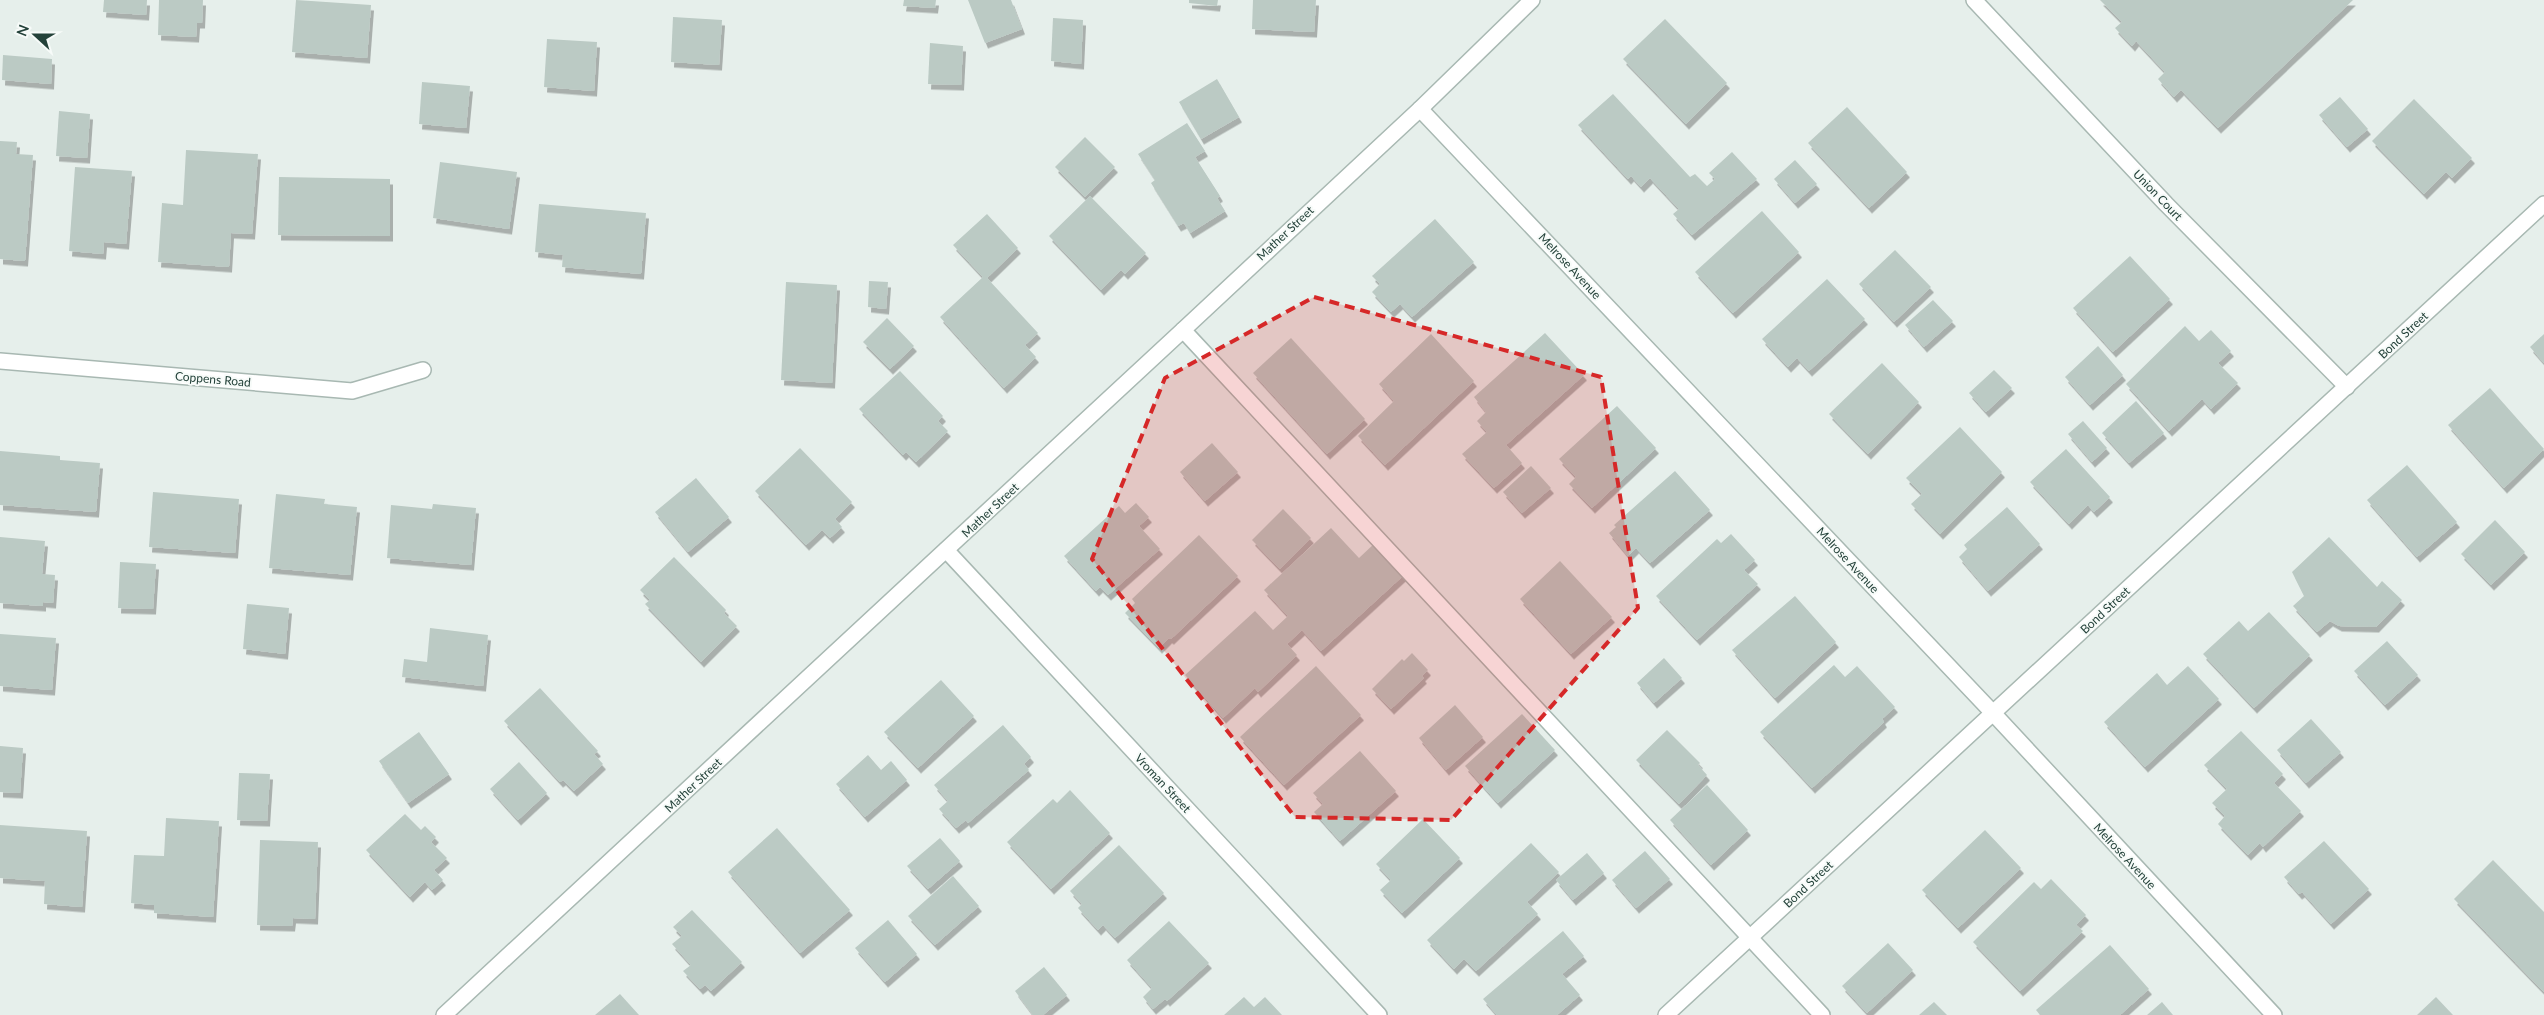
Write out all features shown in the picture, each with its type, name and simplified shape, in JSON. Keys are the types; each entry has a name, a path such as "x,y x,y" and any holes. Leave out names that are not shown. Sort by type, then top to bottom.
{"street":[{"name":"Mather Street","path":"444,1015 1183,330 1420,108 1532,0"},
{"name":"Union Court","path":"1974,0 2166,204 2347,387"},
{"name":"Melrose Avenue","path":"1420,108 1993,713 2274,1015"},
{"name":"Bond Street","path":"1666,1015 2544,204"},
{"path":"1183,330 1822,1015"},
{"name":"Coppens Road","path":"0,362 352,390 423,370"},
{"name":"Vroman Street","path":"946,550 1379,1015"}],"highlighted area":[{"path":"1314,297 1601,377 1638,608 1451,820 1295,817 1092,559 1165,378"}],"building":[{"path":"104,0 147,0 146,15 103,12"},
{"path":"159,0 203,0 202,23 197,23 196,37 158,35"},
{"path":"296,0 371,5 367,58 292,52"},
{"path":"904,0 936,0 935,8 903,6"},
{"path":"968,0 1011,0 1022,29 985,43"},
{"path":"1189,0 1218,0 1217,6 1189,3"},
{"path":"1253,0 1316,0 1314,32 1252,29"},
{"path":"2100,0 2353,0 2218,128 2181,90 2174,97 2158,79 2165,72 2136,41 2132,46 2115,28 2122,22"},
{"path":"673,17 722,20 719,65 671,62"},
{"path":"1053,18 1083,20 1081,64 1051,61"},
{"path":"1665,19 1727,83 1686,124 1623,59"},
{"path":"547,39 597,42 594,91 544,87"},
{"path":"930,43 963,46 961,85 928,84"},
{"path":"3,55 52,59 51,84 2,80"},
{"path":"1217,79 1239,117 1201,139 1179,102"},
{"path":"422,82 470,86 466,128 419,124"},
{"path":"1613,94 1690,177 1695,174 1707,186 1715,179 1709,173 1732,152 1757,179 1692,235 1673,214 1679,209 1650,178 1641,187 1631,176 1628,179 1578,125"},
{"path":"2340,97 2368,129 2347,147 2319,115"},
{"path":"2414,99 2472,158 2452,178 2446,172 2424,194 2372,141"},
{"path":"1847,107 1907,172 1869,208 1808,143"},
{"path":"59,111 90,114 87,158 56,156"},
{"path":"1187,123 1205,151 1195,157 1220,196 1217,198 1225,211 1190,233 1184,223 1178,226 1151,183 1155,180 1138,154"},
{"path":"1085,137 1115,167 1085,197 1055,167"},
{"path":"0,141 17,142 16,154 33,155 25,261 0,259"},
{"path":"186,150 258,154 252,234 231,233 229,267 158,262 162,203 183,205"},
{"path":"1795,160 1817,184 1795,203 1774,179"},
{"path":"440,162 517,172 509,229 433,218"},
{"path":"75,167 132,171 126,244 104,242 103,254 69,251"},
{"path":"279,177 390,179 390,236 278,235"},
{"path":"1090,196 1146,253 1125,274 1121,270 1101,290 1049,236"},
{"path":"539,204 646,213 641,274 562,267 563,255 535,252"},
{"path":"1762,211 1799,252 1733,313 1695,272"},
{"path":"987,214 1018,248 987,278 1038,333 1025,345 1036,357 1004,388 940,317 983,277 953,245"},
{"path":"1435,219 1474,262 1412,317 1400,304 1391,312 1372,292 1380,284 1372,276"},
{"path":"1895,250 1931,287 1894,322 1859,284"},
{"path":"2130,256 2170,299 2113,352 2073,308"},
{"path":"1827,279 1865,319 1809,371 1797,358 1788,367 1762,339"},
{"path":"869,281 888,282 886,309 868,307"},
{"path":"786,282 837,285 832,383 781,380"},
{"path":"1933,300 1953,321 1924,347 1905,325"},
{"path":"887,318 914,346 890,369 863,342"},
{"path":"2185,326 2199,341 2211,330 2231,351 2218,363 2238,383 2211,409 2202,399 2169,431 2126,384"},
{"path":"1545,333 1584,375 1506,445 1522,463 1494,488 1462,454 1487,432 1477,421 1486,412 1474,397"},
{"path":"1431,334 1474,381 1385,465 1358,436 1394,401 1379,384"},
{"path":"2544,334 2544,363 2530,347"},
{"path":"1291,338 1365,419 1327,454 1253,373"},
{"path":"2098,346 2123,375 2090,405 2065,377"},
{"path":"1882,363 1919,402 1868,454 1829,414"},
{"path":"1994,370 2012,388 1986,412 1969,393"},
{"path":"900,371 943,416 938,421 948,431 916,462 906,452 903,455 859,409"},
{"path":"2490,388 2544,449 2504,488 2448,425"},
{"path":"2136,401 2164,433 2129,463 2102,433"},
{"path":"1617,406 1656,448 1592,508 1569,484 1576,477 1559,459"},
{"path":"2083,421 2107,448 2092,462 2068,434"},
{"path":"1960,427 2002,472 1940,534 1911,504 1922,494 1906,478"},
{"path":"1212,443 1238,472 1205,501 1180,472"},
{"path":"800,448 852,502 835,519 842,527 830,538 822,530 806,545 755,491"},
{"path":"2066,449 2110,497 2094,512 2088,505 2069,524 2030,482"},
{"path":"0,451 60,456 60,460 100,463 96,512 0,505"},
{"path":"2407,465 2457,522 2417,557 2367,500"},
{"path":"1531,466 1551,488 1522,513 1503,492"},
{"path":"1675,471 1710,510 1650,563 1636,548 1628,556 1609,533 1616,527 1614,525"},
{"path":"696,478 729,517 688,552 655,512"},
{"path":"153,492 239,499 235,553 149,547"},
{"path":"276,494 325,499 324,504 357,507 350,575 269,568"},
{"path":"1136,503 1149,517 1139,526 1160,549 1108,595 1100,587 1096,591 1064,556 1119,506 1125,513"},
{"path":"433,504 476,508 471,565 387,558 391,505 432,509"},
{"path":"2007,507 2040,544 1988,591 1959,557 1967,549 1964,545"},
{"path":"1283,509 1311,538 1280,569 1252,540"},
{"path":"2495,520 2525,552 2491,585 2461,554"},
{"path":"1331,528 1359,558 1376,542 1405,574 1321,651 1302,630 1287,644 1297,655 1258,692 1255,688 1223,718 1185,675 1255,611 1273,630 1288,616 1264,590"},
{"path":"1731,534 1755,560 1744,570 1758,584 1697,640 1656,596 1717,539 1721,543"},
{"path":"1199,535 1238,576 1159,648 1125,613 1135,603 1132,599"},
{"path":"0,537 45,541 42,574 55,575 53,603 43,602 43,606 0,603"},
{"path":"2329,537 2377,587 2382,581 2402,600 2376,627 2339,626 2330,621 2317,632 2293,606 2304,596 2292,572"},
{"path":"674,557 726,610 724,613 737,626 701,662 645,604 650,600 640,590"},
{"path":"1560,561 1612,617 1571,654 1520,599"},
{"path":"120,562 156,564 153,609 118,608"},
{"path":"1795,596 1836,642 1775,698 1732,650"},
{"path":"247,604 289,608 285,654 243,649"},
{"path":"2269,612 2310,655 2254,708 2203,654 2239,621 2248,631"},
{"path":"430,628 488,635 483,686 402,677 404,659 427,662"},
{"path":"0,634 56,638 52,690 0,686"},
{"path":"2387,641 2418,675 2385,705 2354,671"},
{"path":"1412,653 1428,670 1422,676 1424,678 1391,709 1372,689 1402,659 1404,661"},
{"path":"1664,658 1682,678 1654,703 1637,683"},
{"path":"1834,665 1845,677 1857,666 1895,707 1882,719 1884,722 1812,788 1760,732"},
{"path":"1316,666 1361,715 1284,785 1240,737"},
{"path":"2188,666 2219,699 2145,767 2104,722 2157,673 2167,685"},
{"path":"941,680 974,716 918,768 884,732"},
{"path":"540,688 598,751 594,754 603,764 574,791 563,780 560,782 504,721"},
{"path":"1455,705 1483,737 1446,770 1419,738"},
{"path":"1522,714 1555,750 1498,803 1465,766"},
{"path":"2311,719 2341,752 2306,783 2277,750"},
{"path":"1003,725 1031,757 1024,764 1029,770 968,823 966,820 956,828 939,809 948,801 934,785"},
{"path":"1667,730 1700,763 1698,765 1707,775 1679,804 1636,760"},
{"path":"2241,731 2283,774 2274,783 2301,811 2263,847 2260,843 2248,855 2218,824 2225,816 2212,803 2227,789 2204,765"},
{"path":"419,732 449,774 408,803 379,761"},
{"path":"0,746 23,748 20,793 0,792"},
{"path":"1360,751 1396,791 1340,841 1314,812 1323,804 1313,793"},
{"path":"868,755 881,770 891,761 907,780 865,817 836,784"},
{"path":"519,762 547,793 518,820 490,789"},
{"path":"239,773 270,774 267,821 237,820"},
{"path":"1707,785 1748,830 1711,865 1670,820"},
{"path":"1070,790 1110,833 1051,889 1007,842 1053,799 1057,803"},
{"path":"405,814 421,830 425,826 436,837 431,842 447,858 434,870 443,880 432,890 425,882 410,897 366,850"},
{"path":"166,818 219,821 213,917 154,913 154,905 131,903 134,855 164,856"},
{"path":"1423,819 1460,858 1402,913 1380,890 1391,880 1376,864"},
{"path":"0,825 87,831 82,907 44,904 45,881 0,878"},
{"path":"777,828 850,910 800,953 728,872"},
{"path":"1985,830 2021,868 1958,928 1922,890"},
{"path":"940,838 960,861 928,889 907,866"},
{"path":"260,840 318,842 315,919 293,918 292,926 257,925"},
{"path":"2324,841 2369,889 2331,924 2302,892 2299,894 2284,877"},
{"path":"1531,843 1559,872 1527,902 1538,914 1476,971 1464,959 1454,969 1427,940"},
{"path":"1119,845 1164,893 1115,938 1103,925 1098,930 1078,908 1082,904 1070,891"},
{"path":"1645,851 1670,879 1636,908 1612,880"},
{"path":"1587,853 1604,873 1573,900 1556,880"},
{"path":"2493,860 2544,912 2544,992 2454,899"},
{"path":"953,876 979,906 935,945 908,916"},
{"path":"2051,879 2086,915 2076,925 2083,931 2020,991 1973,942 2034,882 2041,889"},
{"path":"692,910 742,962 711,991 705,985 700,989 683,971 691,965 672,944 682,936 673,927"},
{"path":"888,920 917,954 885,982 855,948"},
{"path":"1169,921 1209,963 1167,1001 1165,999 1153,1009 1143,997 1152,988 1127,960"},
{"path":"1563,931 1584,956 1562,974 1580,995 1557,1015 1497,1015 1483,999"},
{"path":"1888,943 1913,970 1867,1013 1842,986"},
{"path":"2110,945 2149,989 2120,1015 2040,1015 2036,1010"},
{"path":"1044,967 1067,995 1043,1015 1033,1015 1015,991"},
{"path":"620,994 639,1015 595,1015"},
{"path":"1244,997 1254,1007 1265,997 1282,1015 1224,1015"},
{"path":"2436,997 2453,1015 2417,1015"},
{"path":"1934,1002 1947,1015 1919,1015"},
{"path":"2162,1002 2173,1015 2147,1015"}]}
